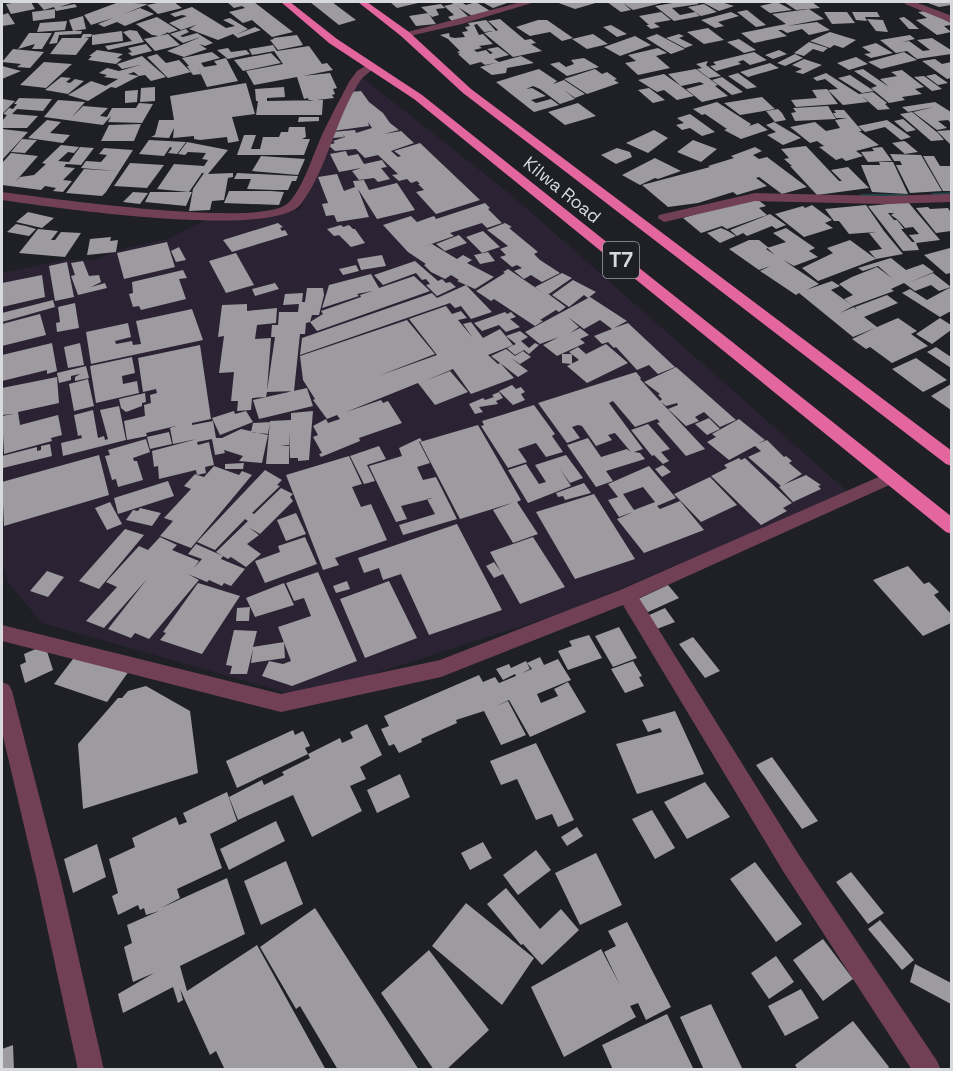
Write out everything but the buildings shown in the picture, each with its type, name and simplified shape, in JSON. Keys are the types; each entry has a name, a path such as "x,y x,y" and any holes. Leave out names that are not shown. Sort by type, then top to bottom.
{"highway":[{"name":"Kilwa Road","path":"285,2 333,41 418,97 951,527"},
{"name":"Kilwa Road","path":"362,2 405,34 467,91 951,460"}],"street":[{"path":"405,34 530,2"},
{"path":"908,2 951,20"},
{"path":"2,196 232,218 282,212 290,208 311,175 354,82 371,66"},
{"path":"664,218 755,197 884,200 951,198"},
{"path":"2,633 281,703 441,668 627,595 890,478"},
{"path":"627,595 791,863 928,1070"},
{"path":"2,692 49,881 91,1070"}],"shaded area":[{"path":"356,73 509,193 849,493 559,614 302,697 42,623 8,582 2,563 2,273 64,260 93,260 126,248 168,239 209,218 300,210 336,107"}],"waterway":[{"path":"933,195 952,194"},
{"path":"861,196 907,196"}]}
